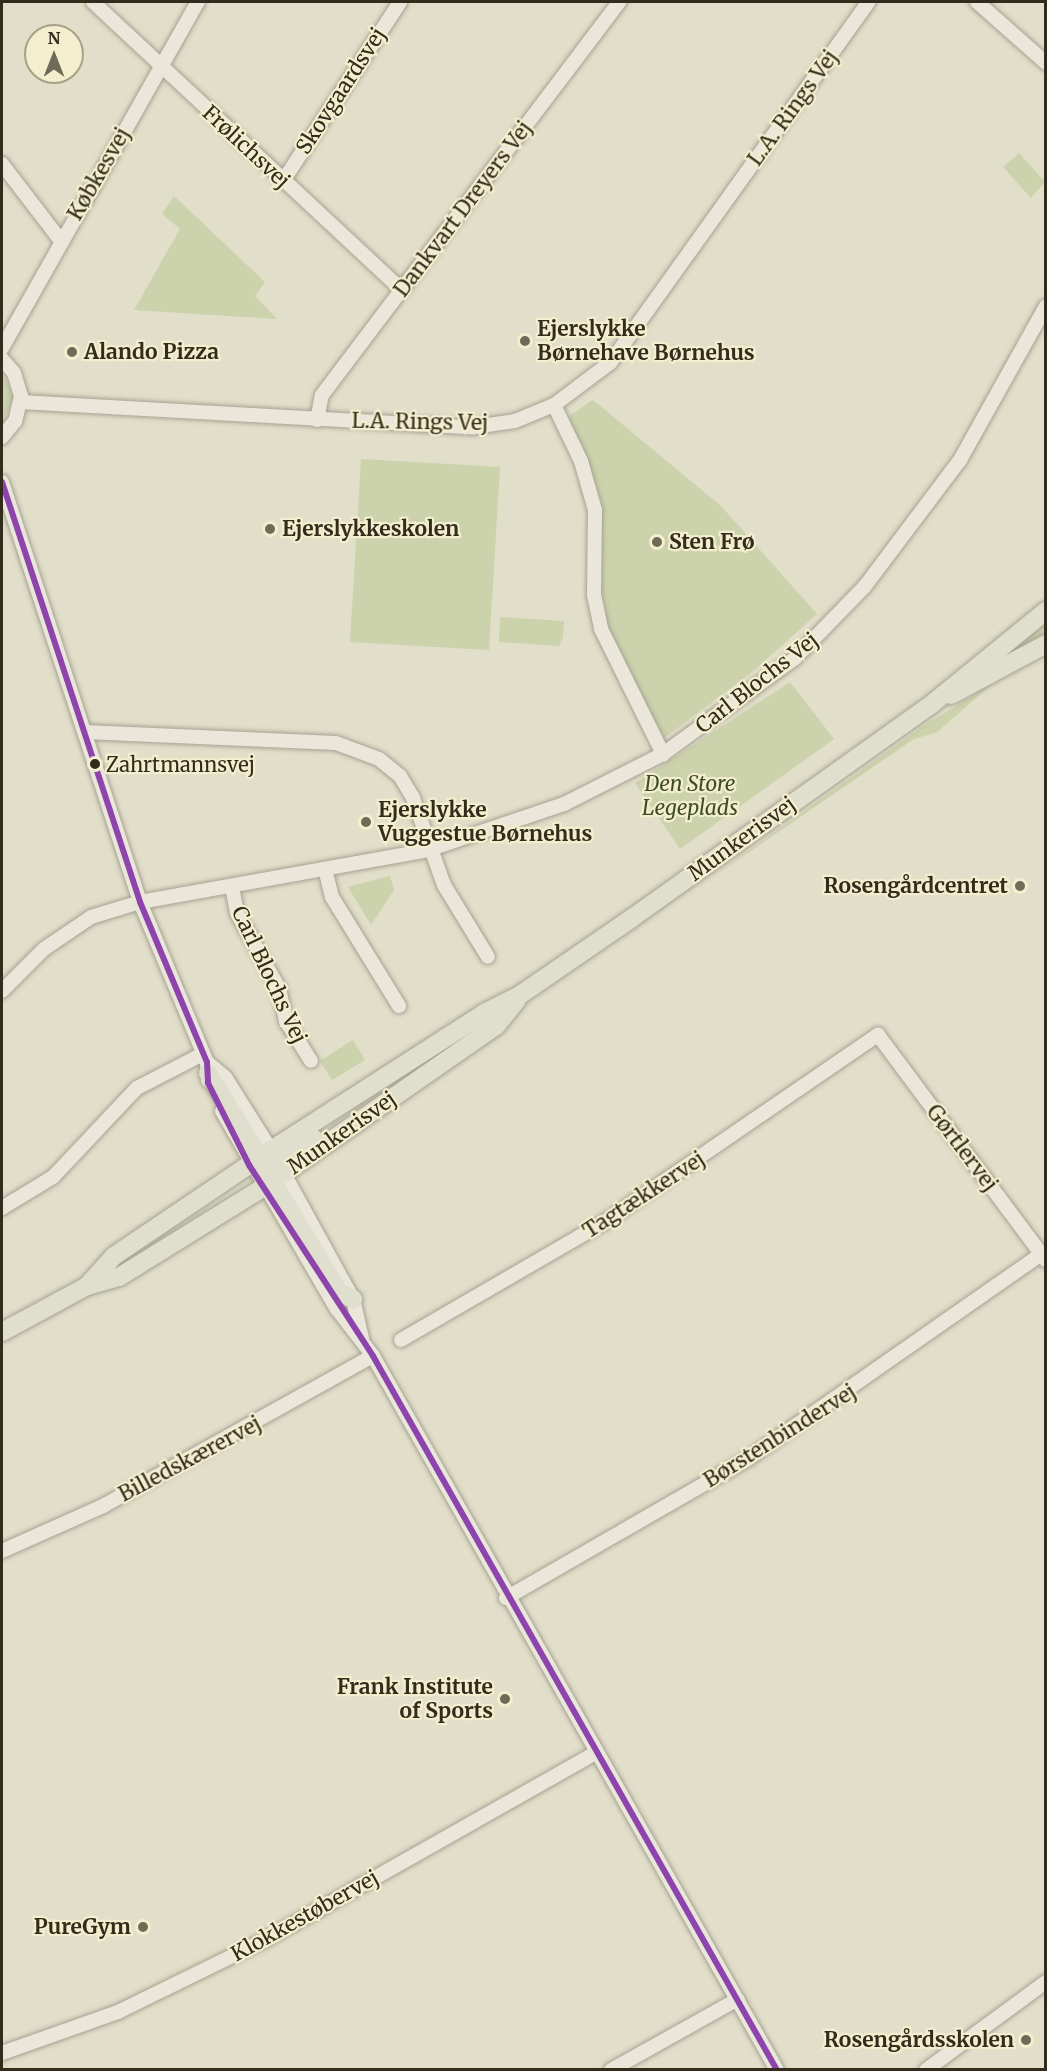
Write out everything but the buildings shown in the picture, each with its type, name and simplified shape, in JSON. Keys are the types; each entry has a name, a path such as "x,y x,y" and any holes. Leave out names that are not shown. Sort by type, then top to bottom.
{"main road":[{"name":"Munkerisvej","path":"2,1332 87,1286 119,1277 150,1258 412,1059 520,995 933,703 1046,611"},
{"name":"Munkerisvej","path":"933,703 999,673 1046,644"},
{"name":"Munkerisvej","path":"87,1286 114,1256 267,1169 496,1026 520,995"},
{"path":"206,1063 339,1292 353,1299"}],"street":[{"name":"Frølichsvej","path":"93,2 402,290"},
{"name":"Købkesvej","path":"2,348 198,2"},
{"name":"Skovgaardsvej","path":"283,181 400,2"},
{"name":"Dankvart Dreyers Vej","path":"317,420 322,395 619,2"},
{"name":"L.A. Rings Vej","path":"20,402 474,427 515,421 554,405 610,363 868,2"},
{"path":"977,2 1046,63"},
{"path":"2,164 61,241"},
{"name":"Carl Blochs Vej","path":"2,991 70,927 140,902 428,850 564,804 663,754 795,658 865,586 960,460 1046,306"},
{"path":"2,359 17,378 20,402 2,437"},
{"path":"554,405 591,492 601,629 663,754"},
{"path":"2,482 140,902 206,1063 137,1088 61,1170 2,1208"},
{"path":"85,732 336,743 361,749 400,776 428,850 488,957"},
{"path":"325,869 332,897 399,1006"},
{"name":"Carl Blochs Vej","path":"232,887 237,913 279,988 286,1021 311,1061"},
{"name":"Gørtlervej","path":"878,1035 1043,1257"},
{"name":"Tagtækkervej","path":"401,1340 606,1221 878,1035"},
{"path":"267,1169 506,1598 777,2070"},
{"name":"Børstenbindervej","path":"506,1598 749,1458 1043,1257"},
{"path":"353,1299 363,1342"},
{"name":"Billedskærervej","path":"2,1551 103,1506 372,1356"},
{"name":"Klokkestøbervej","path":"2,2053 118,2012 265,1940 596,1753"},
{"path":"926,2070 1046,1982"},
{"path":"610,2070 738,1999"}],"green space":[{"path":"1019,153 1045,182 1031,198 1003,167"},
{"path":"174,196 265,282 255,296 277,319 134,310 180,229 162,214"},
{"path":"2,371 13,397 2,426"},
{"path":"593,400 721,506 817,614 751,673 664,738 617,656 608,627 602,589 602,503 569,416"},
{"path":"361,459 500,467 489,650 350,642"},
{"path":"500,617 564,621 563,637 559,646 499,642"},
{"path":"1045,620 1045,634 976,674"},
{"name":"Den Store Legeplads","path":"790,682 834,739 680,849 635,783"},
{"path":"991,685 937,732 914,739 714,876 923,726"},
{"path":"390,876 394,890 371,925 348,887"},
{"path":"353,1040 365,1060 332,1080 320,1061"}],"transit line":[{"path":"2,482 140,902 207,1062 208,1083 249,1165 373,1356 777,2070"}],"place":[{"name":"Ejerslykke Børnehave Børnehus","path":"525,341"},
{"name":"Alando Pizza","path":"72,352"},
{"name":"Ejerslykkeskolen","path":"270,529"},
{"name":"Sten Frø","path":"657,542"},
{"name":"Zahrtmannsvej","path":"95,764"},
{"name":"Ejerslykke Vuggestue Børnehus","path":"366,822"},
{"name":"Rosengårdcentret","path":"1020,886"},
{"name":"Frank Institute of Sports","path":"505,1699"},
{"name":"PureGym","path":"143,1927"},
{"name":"Rosengårdsskolen","path":"1026,2040"}]}
